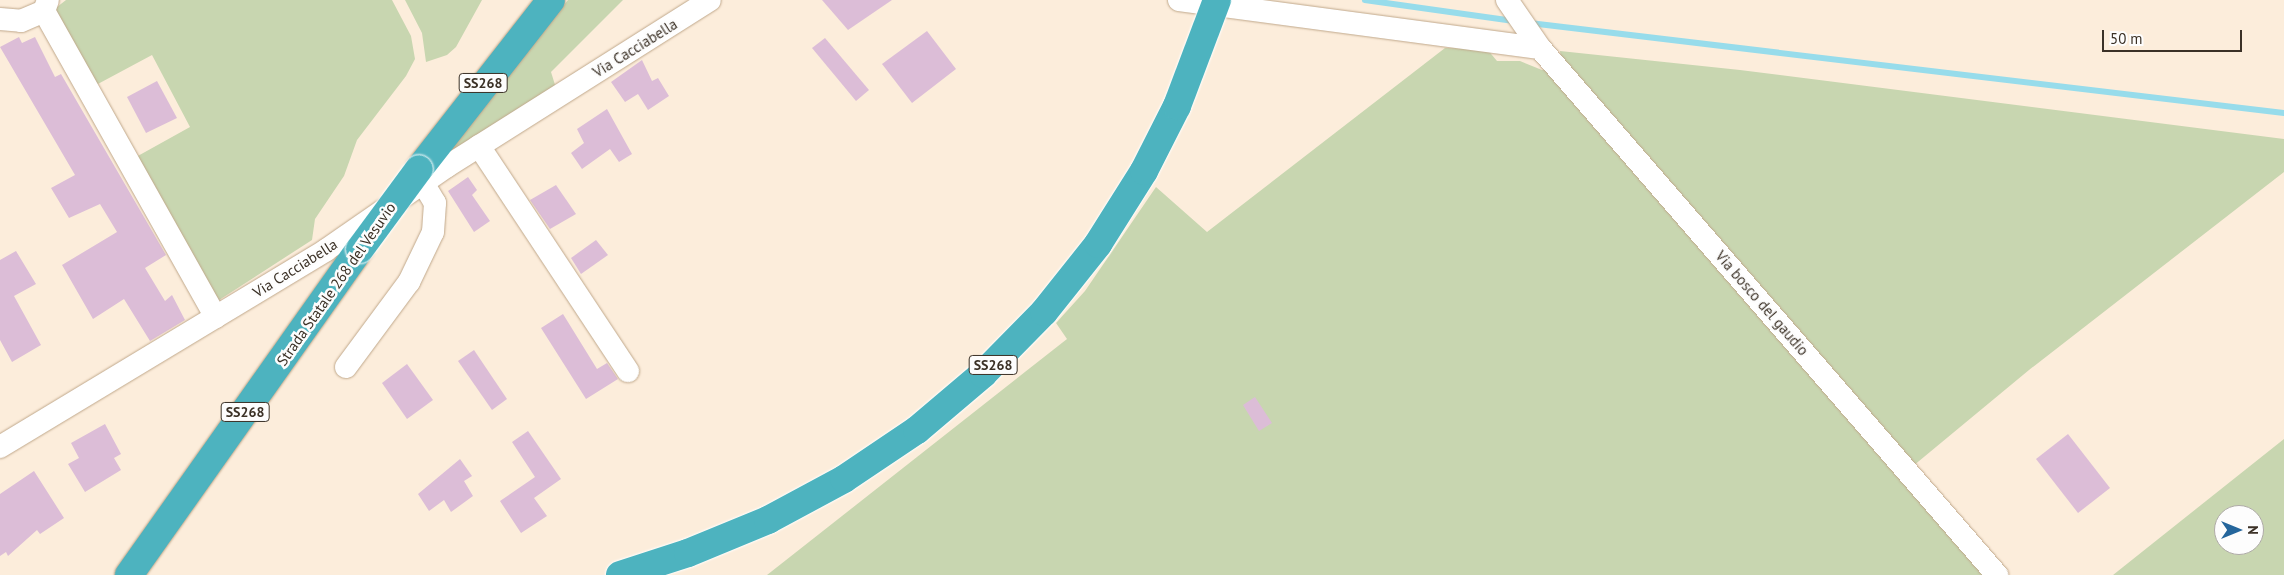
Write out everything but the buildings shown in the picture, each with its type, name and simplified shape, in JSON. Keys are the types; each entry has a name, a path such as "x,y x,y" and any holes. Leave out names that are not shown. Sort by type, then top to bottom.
{"highway":[{"name":"Strada Statale 268 del Vesuvio","path":"129,575 360,249 421,176 551,0"},
{"name":"SS268","path":"620,575 688,553 768,520 844,479 917,430 983,374 1044,312 1086,259 1144,171 1177,106 1217,0"}],"street":[{"name":"Via Cacciabella","path":"0,447 326,250 421,176 479,146 710,0"},
{"path":"1179,0 1535,39"},
{"path":"0,19 21,21 46,6 216,317"},
{"name":"Via bosco del gaudio","path":"1510,6 1535,39 1997,575"},
{"path":"479,146 628,371"},
{"path":"346,367 409,282 433,232 435,202 421,176"}],"green space":[{"path":"66,0 392,0 411,36 415,59 406,76 357,140 344,176 315,219 312,240 216,302 136,157 190,127 152,55 96,85 52,11"},
{"path":"405,0 482,0 456,47 447,55 426,62 422,33"},
{"path":"568,0 623,0 551,72 556,88 432,171"},
{"path":"1445,48 1487,49 1497,61 1520,61 1542,70 1550,69 1561,59 1560,51 1740,70 2284,139 2284,172 2029,370 1907,471 1995,575 767,575 1067,339 1056,323 1085,291 1156,187 1207,232"},
{"path":"2284,439 2284,575 2113,575"}],"waterway":[{"path":"1365,0 1514,21"},
{"path":"1530,23 2284,113"}]}
